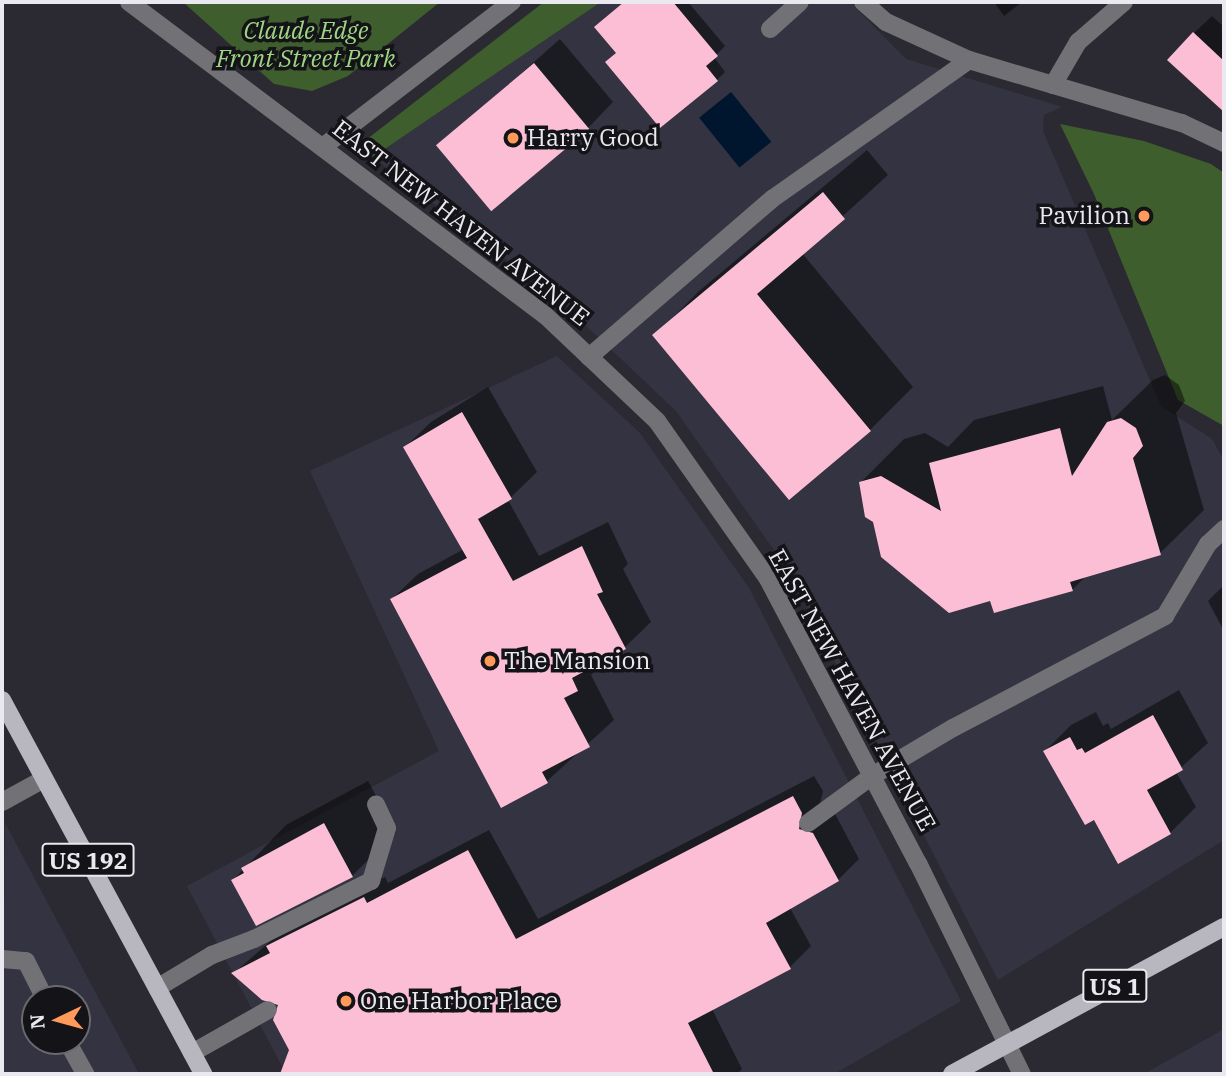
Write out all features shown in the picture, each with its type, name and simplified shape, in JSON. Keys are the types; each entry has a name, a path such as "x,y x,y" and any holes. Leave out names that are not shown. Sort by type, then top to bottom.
{"main road":[{"name":"US 192","path":"2,700 203,1074"},
{"name":"US 1","path":"952,1074 1224,927"}],"street":[{"name":"EAST NEW HAVEN AVENUE","path":"129,2 324,146 546,316 657,421 768,579 872,776 1022,1074"},
{"path":"324,146 512,2"},
{"path":"770,29 800,2"},
{"path":"863,2 886,22 968,61 1182,123 1224,143"},
{"path":"1053,85 1078,42 1124,2"},
{"path":"589,357 772,199 968,61"},
{"path":"808,823 872,776 1165,616 1208,544 1224,529"},
{"path":"2,802 44,779"},
{"path":"157,988 212,955 254,939 371,881 387,828 376,804"},
{"path":"2,959 26,961 38,985"},
{"path":"192,1053 268,1010"},
{"path":"75,1055 85,1074"}],"shaded area":[{"path":"601,2 850,2 906,59 1062,107 1044,115 1043,131 1161,406 1212,439 1224,461 1224,840 998,980 788,570 676,411 560,301 373,157"},
{"path":"557,356 640,433 749,588 961,1001 834,1074 286,1074 187,886 439,751 310,471"},
{"path":"5,823 139,1074 2,1074"},
{"path":"1224,1029 1224,1074 1144,1074"}],"green space":[{"name":"Claude Edge Front Street Park","path":"183,2 440,2 348,76 312,91 274,84"},
{"path":"544,2 601,2 373,157 358,146"},
{"path":"1060,124 1144,141 1211,164 1224,173 1224,426 1178,400 1094,194"}],"water":[{"path":"731,92 771,142 739,168 699,118"}],"building":[{"path":"624,2 673,2 718,56 706,66 718,81 660,128 605,62 616,53 594,27"},
{"path":"1193,32 1224,61 1224,112 1167,60"},
{"name":"Harry Good","path":"534,63 589,129 491,211 436,145"},
{"path":"823,192 845,219 757,294 871,431 789,500 652,335"},
{"path":"462,412 512,499 478,519 513,581 582,546 603,592 597,594 626,649 572,678 578,691 564,698 590,747 542,772 548,783 501,808 390,599 467,558 403,447"},
{"path":"1121,418 1136,428 1143,446 1133,458 1161,555 1070,582 1073,591 994,613 990,601 949,613 881,557 873,522 865,517 859,482 881,476 941,511 929,463 1060,428 1072,476 1107,422"},
{"path":"1153,715 1183,770 1147,790 1171,834 1118,864 1094,820 1085,825 1043,751 1070,737 1077,750 1082,748 1085,753"},
{"path":"793,796 802,813 799,829 813,833 839,881 766,923 791,969 688,1023 714,1074 280,1074 289,1050 273,1020 278,1005 262,1000 231,973 270,953 266,946 364,897 367,903 468,850 516,939"},
{"path":"324,823 353,877 256,926 231,880 244,873 241,868"}],"place":[{"name":"Harry Good","path":"513,138"},
{"name":"Pavilion","path":"1144,216"},
{"name":"The Mansion","path":"490,661"},
{"name":"One Harbor Place","path":"346,1001"}]}
